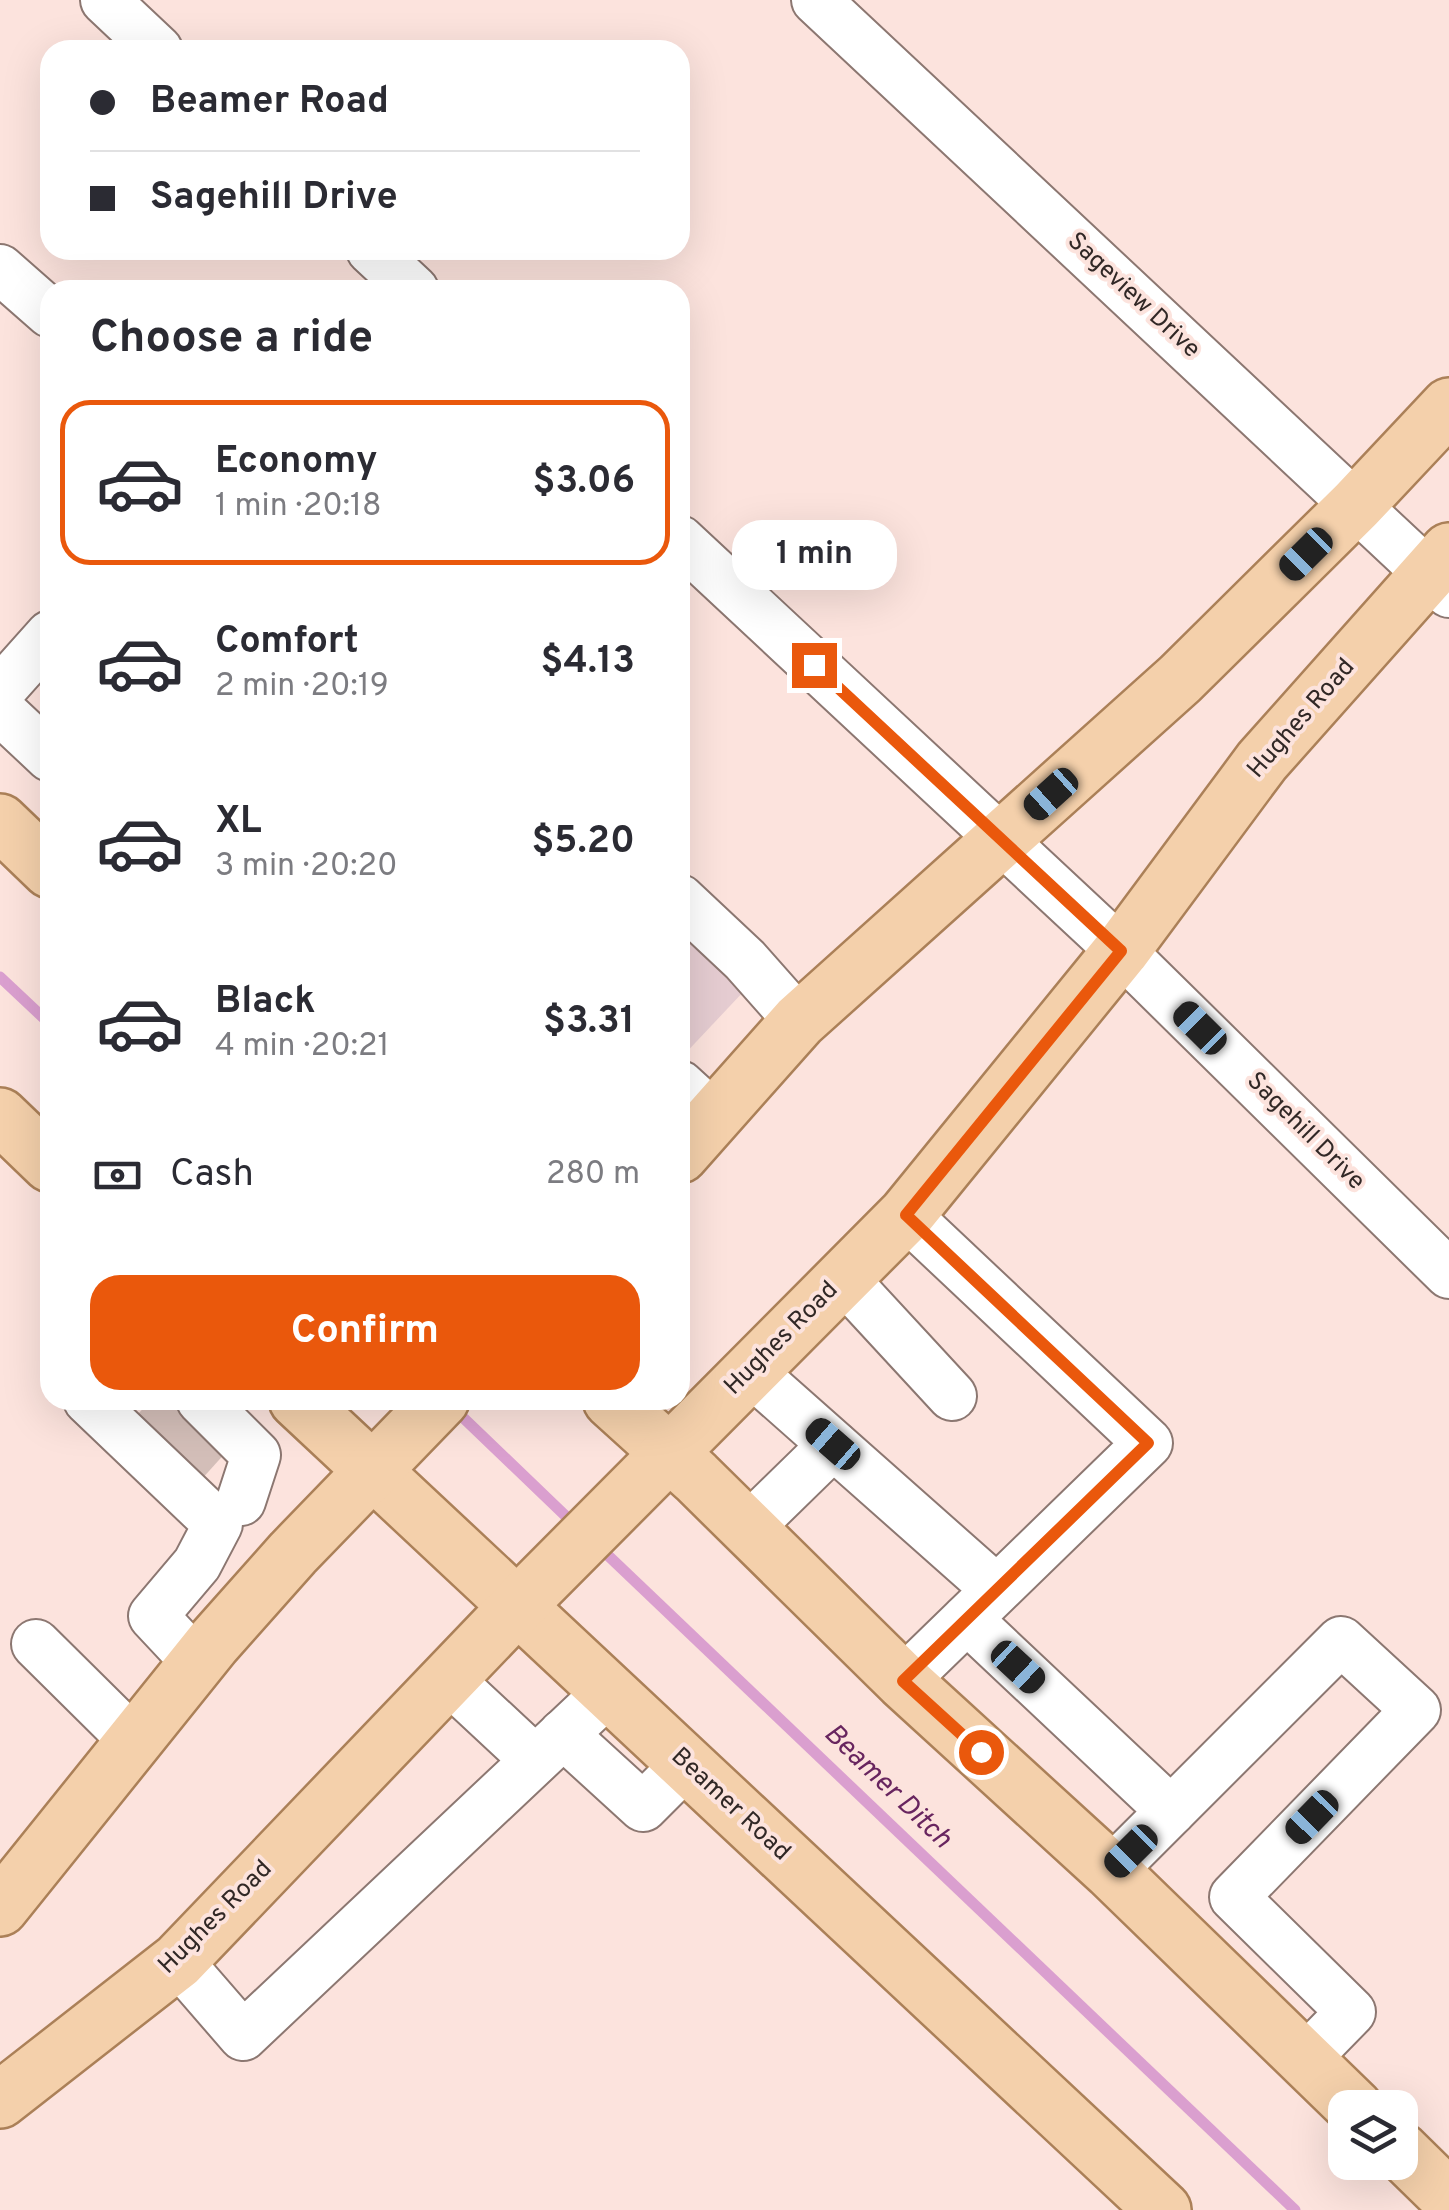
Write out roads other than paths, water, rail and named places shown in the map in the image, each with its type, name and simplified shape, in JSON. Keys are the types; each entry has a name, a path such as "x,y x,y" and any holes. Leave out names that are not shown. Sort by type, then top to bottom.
{"main road":[{"path":"692,1118 1180,678 1356,505 1449,406"},
{"name":"Hughes Road","path":"0,2100 178,1961 528,1596 906,1215 1121,951 1262,761 1442,572"},
{"path":"0,822 40,860"},
{"path":"0,1116 40,1154"},
{"name":"Beamer Road","path":"313,1410 385,1458 528,1596 608,1692 1163,2210"},
{"path":"0,1908 197,1663 293,1553 431,1410"},
{"path":"617,1410 657,1464 748,1528 903,1681 1111,1871 1337,2090"},
{"path":"1418,2168 1449,2198"}],"street":[{"path":"105,0 147,40"},
{"name":"Sageview Drive","path":"816,0 1356,505 1442,572"},
{"path":"382,260 404,280"},
{"path":"0,268 40,304"},
{"name":"Sagehill Drive","path":"690,549 1121,951 1449,1274"},
{"path":"0,691 40,646"},
{"path":"0,710 40,747"},
{"path":"690,908 745,960 799,1022"},
{"path":"903,1681 1148,1443 906,1215"},
{"path":"843,1278 952,1396"},
{"path":"750,1371 833,1444 1171,1811"},
{"path":"119,1410 256,1455 229,1512 197,1564 152,1616 197,1663"},
{"path":"183,1431 229,1512 293,1553"},
{"path":"748,1528 833,1444"},
{"path":"1111,1871 1341,1641 1416,1710 1234,1897 1351,2012 1304,2058"},
{"path":"36,1644 134,1741"},
{"path":"448,1679 643,1807 686,1764"},
{"path":"178,1961 243,2036 608,1692"},
{"path":"1226,1982 1273,1935"}],"waterway":[{"name":"Beamer Ditch","path":"0,977 40,1015"},
{"name":"Beamer Ditch","path":"455,1410 575,1525"},
{"name":"Beamer Ditch","path":"596,1544 1295,2210"}],"tunnel":[{"path":"152,1434 175,1410"},
{"path":"184,1463 211,1433"}]}
